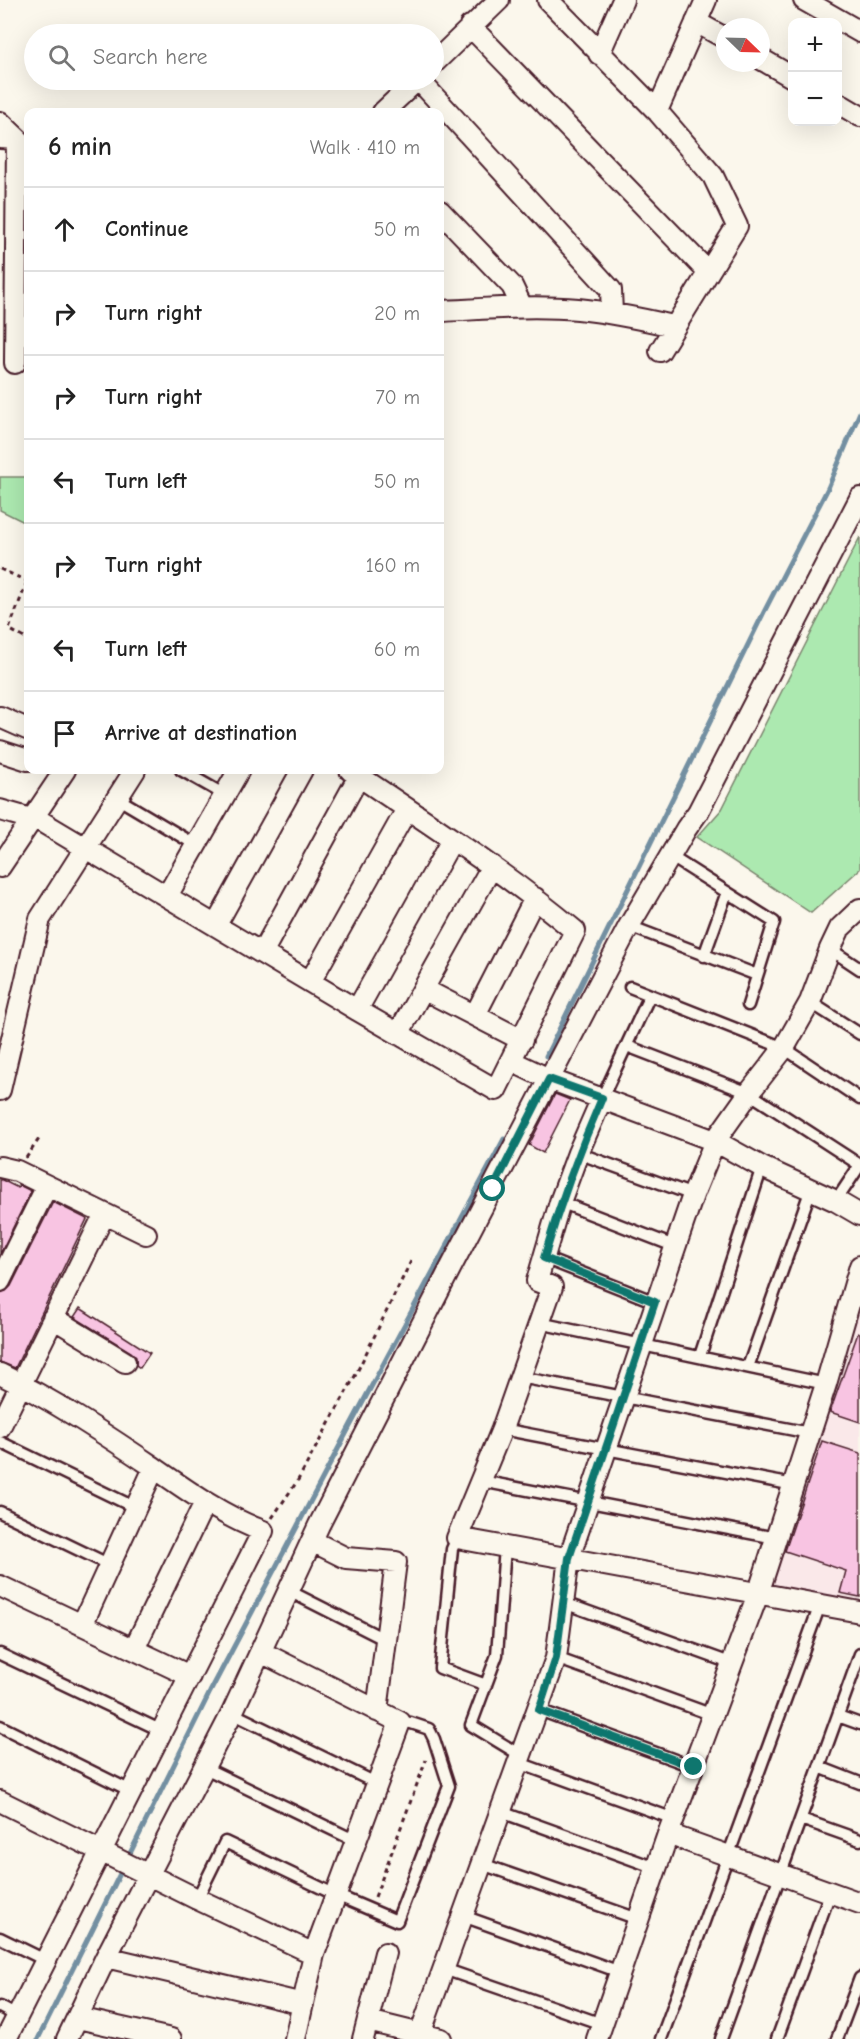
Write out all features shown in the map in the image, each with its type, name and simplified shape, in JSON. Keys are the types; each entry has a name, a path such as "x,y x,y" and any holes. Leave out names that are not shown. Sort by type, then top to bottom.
{"street":[{"path":"444,53 499,0"},
{"path":"548,0 657,111 713,176 737,226 673,326 660,351"},
{"path":"599,54 623,0"},
{"path":"657,111 706,0"},
{"path":"804,0 860,32"},
{"path":"696,22 716,33"},
{"path":"470,26 708,272"},
{"path":"770,64 788,75"},
{"path":"386,108 407,90"},
{"path":"427,90 444,108"},
{"path":"842,106 860,116"},
{"path":"444,108 611,290 612,313"},
{"path":"0,123 15,142 8,214 8,289 14,363"},
{"path":"444,215 512,286 522,307"},
{"path":"444,311 522,307 612,313 673,326"},
{"path":"67,2039 106,1957 141,1871 205,1768 312,1541 549,1079 629,926 698,812 860,498"},
{"path":"0,717 24,728"},
{"path":"0,751 24,759"},
{"path":"0,867 59,774"},
{"path":"0,1090 5,1047 40,919 132,774"},
{"path":"167,896 237,774"},
{"path":"216,925 301,774"},
{"path":"262,953 354,774"},
{"path":"0,810 42,822 496,1090 575,931 536,898 492,866 356,774"},
{"path":"310,982 407,809"},
{"path":"357,1010 452,840"},
{"path":"398,1034 492,866"},
{"path":"475,1015 536,898"},
{"path":"420,2034 556,1658 569,1558 640,1344 693,1195 715,1142 784,1048 810,1002 840,928 860,909"},
{"path":"423,989 522,1040"},
{"path":"511,1061 549,1079 715,1142 860,1215"},
{"path":"602,1098 560,1202 537,1281 552,1287 502,1429 457,1538 860,1612"},
{"path":"8,1169 146,1234"},
{"path":"0,1281 47,1186"},
{"path":"0,1426 104,1215"},
{"path":"600,2031 656,1868 758,1594 826,1384 860,1266"},
{"path":"53,1318 125,1362"},
{"path":"0,1374 73,1413 205,1502 245,1525 263,1531 131,1791 103,1852 45,1959 9,2012 6,2039"},
{"path":"82,1624 154,1468"},
{"path":"134,1649 205,1502"},
{"path":"312,1541 346,1558 396,1562 377,1711"},
{"path":"0,1586 190,1676"},
{"path":"261,1652 400,1722 314,1954 295,2039"},
{"path":"0,1801 197,1899 314,1954"},
{"path":"671,1827 728,1855 860,1904"},
{"path":"385,1953 366,2030 420,2034 441,2039"},
{"path":"106,1957 303,2004"},
{"path":"78,2018 103,2031 167,2039"}],"lane":[{"path":"188,774 225,795"},
{"path":"117,798 196,845"},
{"path":"670,856 774,922 748,1005"},
{"path":"704,956 727,892"},
{"path":"629,926 757,975"},
{"path":"830,949 860,969"},
{"path":"630,987 784,1048 860,1099"},
{"path":"602,1098 650,995"},
{"path":"810,1002 860,1034"},
{"path":"627,1046 749,1093 860,1165 836,1201"},
{"path":"578,1153 693,1195"},
{"path":"700,1356 762,1167"},
{"path":"748,1367 811,1189"},
{"path":"560,1202 674,1246"},
{"path":"544,1258 655,1302"},
{"path":"539,1323 826,1384"},
{"path":"520,1377 810,1433"},
{"path":"502,1429 794,1485"},
{"path":"0,1442 136,1508"},
{"path":"481,1481 776,1538"},
{"path":"0,1512 110,1565"},
{"path":"457,1538 452,1548 440,1668 486,1685"},
{"path":"505,1547 497,1655 471,1725 520,1759 671,1827"},
{"path":"289,1591 386,1640"},
{"path":"564,1603 733,1664"},
{"path":"660,2039 820,1605"},
{"path":"0,1654 162,1731"},
{"path":"556,1658 713,1714"},
{"path":"721,2039 859,1662"},
{"path":"539,1710 694,1767"},
{"path":"232,1713 378,1784"},
{"path":"838,1716 860,1724"},
{"path":"197,1899 225,1842 336,1895 397,1921 449,1786 434,1738 429,1730 411,1723 400,1722"},
{"path":"0,1726 131,1791"},
{"path":"819,1767 860,1783"},
{"path":"205,1768 356,1841"},
{"path":"501,1812 656,1868"},
{"path":"801,1819 860,1840"},
{"path":"482,1864 638,1919"},
{"path":"777,2039 830,1893"},
{"path":"463,1916 620,1972"},
{"path":"0,1938 45,1959"},
{"path":"444,1969 600,2031"},
{"path":"837,2039 860,1978"}],"path":[{"path":"0,569 24,580"},
{"path":"24,592 9,629 24,638"},
{"path":"8,1169 41,1136"},
{"path":"263,1531 298,1480 355,1376 412,1259"},
{"path":"370,1910 434,1738"}],"shaded area":[{"path":"860,1304 860,1603 771,1584"}],"green space":[{"path":"0,477 24,477 24,522 0,510"},
{"path":"860,537 860,869 811,913 697,837 722,809"}],"building":[{"path":"555,1094 570,1100 543,1153 529,1145"},
{"path":"0,1179 18,1188 19,1185 31,1191 0,1254"},
{"path":"53,1202 87,1219 15,1368 0,1362 0,1293 11,1286"},
{"path":"80,1308 150,1353 140,1368 136,1365 136,1357 131,1352 74,1317"},
{"path":"858,1333 860,1334 860,1422 830,1412"},
{"path":"822,1441 860,1453 860,1597 840,1593 846,1571 785,1551"}],"waterway":[{"path":"546,1056 764,612 828,488 860,412"},
{"path":"38,2039 210,1692 504,1139"}],"route":[{"path":"493,1189 549,1079 602,1098 560,1202 544,1258 655,1302 569,1558 556,1658 539,1710 694,1767"}]}
